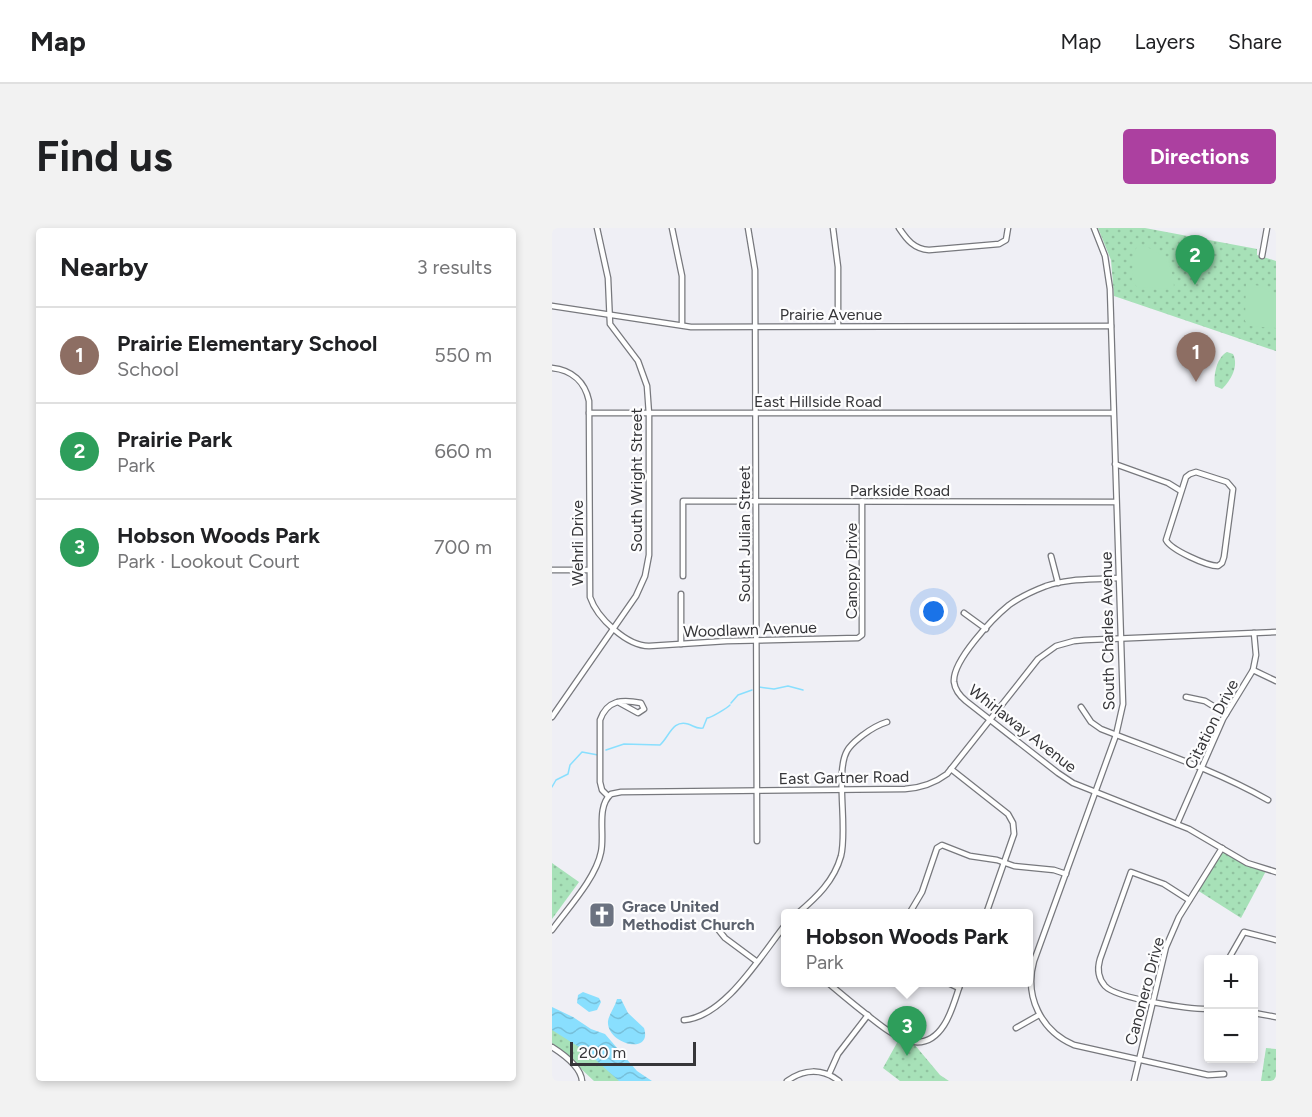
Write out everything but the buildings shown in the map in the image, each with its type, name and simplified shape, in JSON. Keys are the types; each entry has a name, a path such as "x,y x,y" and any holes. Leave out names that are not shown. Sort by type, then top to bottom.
{"street":[{"name":"South Wright Street","path":"552,717 641,587 648,566 649,414 647,386 642,369 612,328 609,314 608,278 597,228"},
{"path":"672,228 681,269 682,325"},
{"name":"South Julian Street","path":"748,228 755,263 756,326 757,841"},
{"path":"833,228 838,267 838,326"},
{"path":"899,228 913,246 924,250 999,244 1006,240 1008,228"},
{"name":"South Charles Avenue","path":"1033,968 1116,735 1123,704 1108,267 1094,228"},
{"path":"1262,256 1267,228"},
{"name":"Prairie Avenue","path":"552,306 682,325 1111,326"},
{"path":"552,368 567,372 579,381 587,393 589,413"},
{"name":"East Hillside Road","path":"589,413 1113,413"},
{"name":"Wehrli Drive","path":"589,413 589,591 593,606 599,616 643,646"},
{"path":"1115,464 1168,483 1181,491"},
{"path":"1196,472 1227,482 1233,489 1224,557 1218,566 1209,565 1168,544 1166,536 1181,491 1188,475 1196,472"},
{"name":"Parkside Road","path":"684,576 683,501 1116,502"},
{"name":"Canopy Drive","path":"858,638 863,632 862,501"},
{"path":"1051,556 1058,583"},
{"path":"552,570 589,570"},
{"name":"Whirlaway Avenue","path":"1118,578 1058,583 1019,598 1000,613 958,665 954,680 956,690 961,697 1063,777 1177,824 1254,866 1276,872"},
{"path":"681,594 681,644"},
{"path":"964,613 986,629"},
{"name":"East Gartner Road","path":"608,796 621,792 913,788 935,781 951,769 1035,663 1048,651 1074,641 1276,632"},
{"name":"Citation Drive","path":"1177,824 1226,714 1253,670 1256,655 1254,633"},
{"name":"Woodlawn Avenue","path":"643,646 858,638"},
{"path":"1253,670 1276,681"},
{"path":"1186,697 1205,700 1226,714"},
{"path":"552,930 596,865 601,849 603,807 608,796 602,790 600,782 600,720 608,705 618,702 641,703 644,709 638,713 618,702"},
{"path":"1081,707 1095,725 1201,767 1268,800"},
{"path":"803,909 820,894 838,864 844,838 842,765 846,751 870,729 887,722"},
{"path":"951,769 1012,819 1014,834 988,909"},
{"path":"912,909 922,892 940,846 946,846 970,856 1022,868 1054,870 1066,874"},
{"name":"Canonero Drive","path":"1134,1081 1166,947 1189,900 1222,848"},
{"path":"1189,900 1157,881 1131,872 1128,875 1100,959 1098,972 1102,982 1110,990 1152,1001 1204,1009"},
{"path":"717,928 725,938 756,962"},
{"path":"684,1020 705,1015 720,1005 781,930"},
{"path":"1231,955 1244,932 1276,940"},
{"path":"833,987 896,1037 918,1042 933,1037 945,1025 959,987"},
{"name":"South Charles Avenue","path":"1032,987 1039,1015"},
{"path":"1258,1014 1275,1017"},
{"path":"1016,1028 1039,1015 1051,1030 1080,1047 1208,1075 1224,1074"},
{"path":"829,1074 842,1048 868,1016"},
{"path":"552,1047 572,1063 581,1074 582,1081"},
{"path":"787,1081 804,1072 815,1071 829,1074 839,1081"}],"green space":[{"path":"1098,228 1145,228 1257,249 1257,255 1276,261 1276,351 1114,296 1111,260"},
{"path":"1138,245 1154,250 1165,260 1172,273 1174,289 1137,287 1132,281 1133,254"},
{"path":"1246,284 1261,286 1276,296 1276,328 1250,326 1245,321"},
{"path":"1227,352 1233,354 1235,368 1222,389 1215,386 1215,372 1218,362"},
{"path":"1222,849 1266,871 1241,918 1197,890"},
{"path":"552,863 579,882 552,919"},
{"path":"552,1017 633,1081 594,1081 552,1043"},
{"path":"898,1041 914,1044 940,1075 949,1081 900,1081 883,1068"},
{"path":"1266,1048 1276,1049 1276,1081 1261,1081"}],"water":[{"path":"583,992 599,998 601,1002 597,1010 589,1012 577,1003 578,995"},
{"path":"617,999 621,999 628,1013 644,1028 645,1037 642,1042 629,1044 621,1041 609,1029 608,1021"},
{"path":"552,1007 591,1029 605,1034 637,1071 652,1081 619,1081 587,1052 552,1030"}],"waterway":[{"path":"759,687 774,689 788,686 803,690"},
{"path":"731,703 738,695 752,690"},
{"path":"606,750 624,744 660,745 675,726 683,723 703,728 707,718 730,705"},
{"path":"552,787 556,780 568,774 570,765 582,752 598,755"}],"place":[{"name":"Prairie Park","path":"1195,285"},
{"name":"Prairie Elementary School","path":"1196,382"},
{"name":"Grace United Methodist Church","path":"602,915"},
{"name":"Hobson Woods Park","path":"907,1056"}]}
